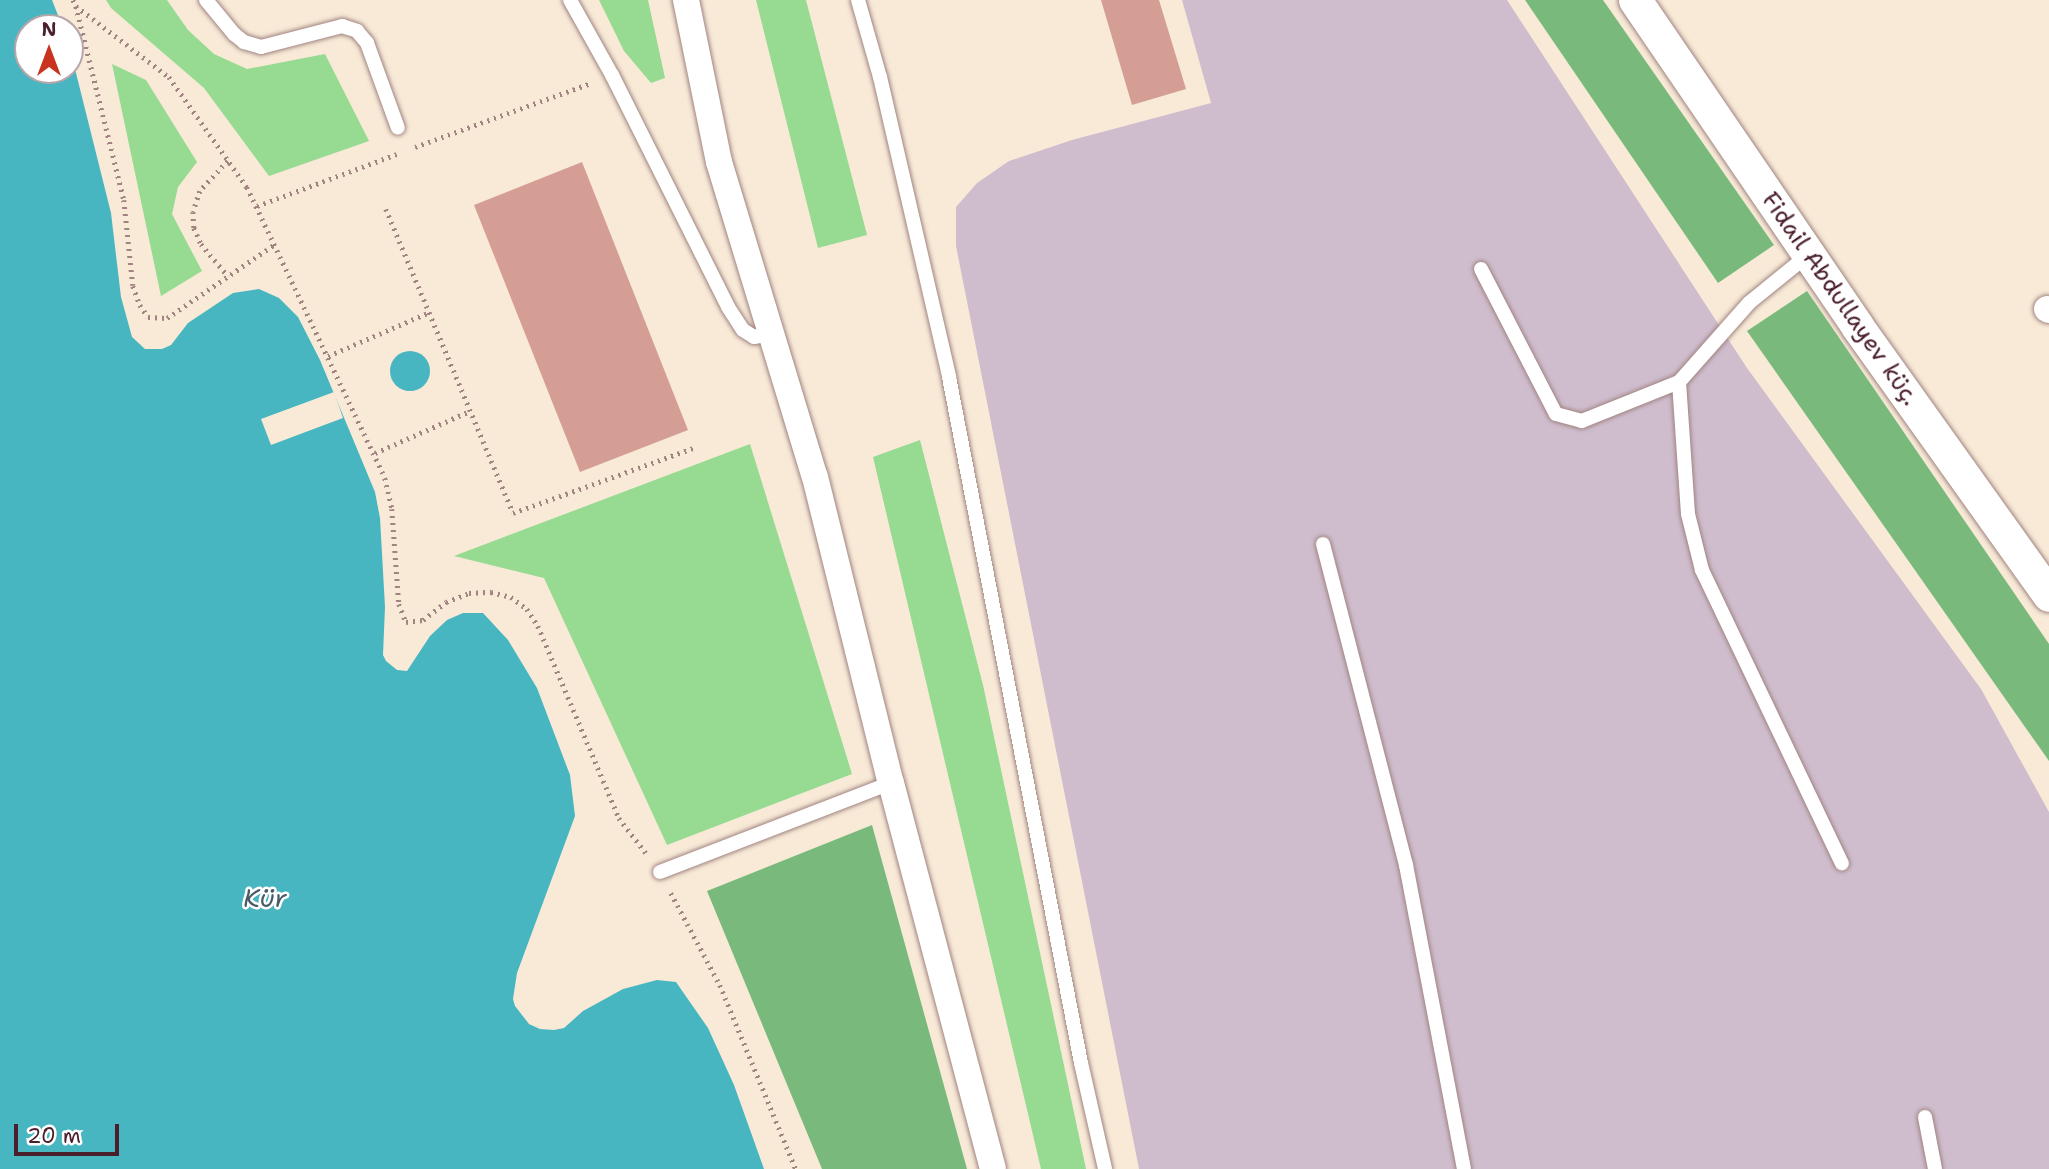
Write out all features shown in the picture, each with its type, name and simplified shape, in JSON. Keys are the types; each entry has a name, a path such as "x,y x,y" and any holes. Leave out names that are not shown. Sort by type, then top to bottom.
{"street":[{"path":"686,0 719,162 816,477 891,783 993,1169"},
{"name":"Fidail Abdullayev küç.","path":"1635,0 1809,254 2049,595"}],"lane":[{"path":"206,0 234,34 244,42 261,47 342,26 357,31 367,43 398,128"},
{"path":"570,0 612,75 728,307 743,330 754,337 771,334"},
{"path":"858,0 880,77 949,377 1081,1063 1105,1169"},
{"path":"1481,269 1556,414 1582,421 1679,382 1749,303 1809,254"},
{"path":"1679,382 1688,514 1702,570 1842,863"},
{"path":"1323,544 1406,865 1464,1169"},
{"path":"660,872 891,783"},
{"path":"1925,1117 1935,1169"}],"path":[{"path":"74,0 124,200 133,286 148,317 167,318 275,244"},
{"path":"76,6 169,77 229,161 257,206 385,478 392,509 399,604 406,622 423,620 446,602 469,593 491,592 511,597 527,609 538,626 619,818 660,872 720,985 796,1169"},
{"path":"257,206 612,75"},
{"path":"229,161 200,191 193,212 194,228 201,244 229,276"},
{"path":"386,209 513,513 694,448"},
{"path":"328,356 431,312"},
{"path":"375,453 470,411"}],"shaded area":[{"path":"1182,0 1507,0 1747,368 1981,689 2049,812 2049,1169 1139,1169 956,246 956,207 977,183 1009,161 1072,140 1211,103"}],"green space":[{"path":"106,0 167,0 188,30 214,54 247,69 325,54 369,141 269,176 204,88 111,8"},
{"path":"599,0 648,0 665,78 651,83 624,51"},
{"path":"756,0 806,0 867,235 818,248"},
{"path":"1525,0 1603,0 1774,245 1718,283"},
{"path":"112,64 146,80 197,162 178,187 172,214 202,271 161,296"},
{"path":"1807,291 2049,644 2049,761 1747,331"},
{"path":"920,440 983,685 1086,1169 1041,1169 873,457"},
{"path":"750,444 852,774 667,845 544,578 454,556"},
{"path":"872,825 967,1169 822,1169 707,891"}],"water":[{"name":"Kür","path":"0,0 52,0 58,14 14,14 14,84 79,84 111,213 121,297 132,337 145,349 162,349 171,345 188,323 233,293 259,289 279,298 298,317 320,360 375,492 380,518 385,607 383,655 386,661 397,670 407,671 430,636 447,620 463,613 483,613 508,640 537,688 570,775 575,816 517,973 513,999 515,1006 529,1024 540,1029 554,1030 564,1028 583,1011 623,989 657,980 676,982 708,1028 734,1085 764,1169 0,1169"},
{"path":"410,351 418,352 424,357 429,363 429,379 424,385 418,390 410,391 402,390 396,385 391,379 390,371 391,363 396,357 402,352"}],"pier":[{"path":"334,392 343,418 271,445 261,419"}],"building":[{"path":"1101,0 1159,0 1186,89 1132,105"},
{"path":"582,162 688,430 580,472 474,205"}]}
